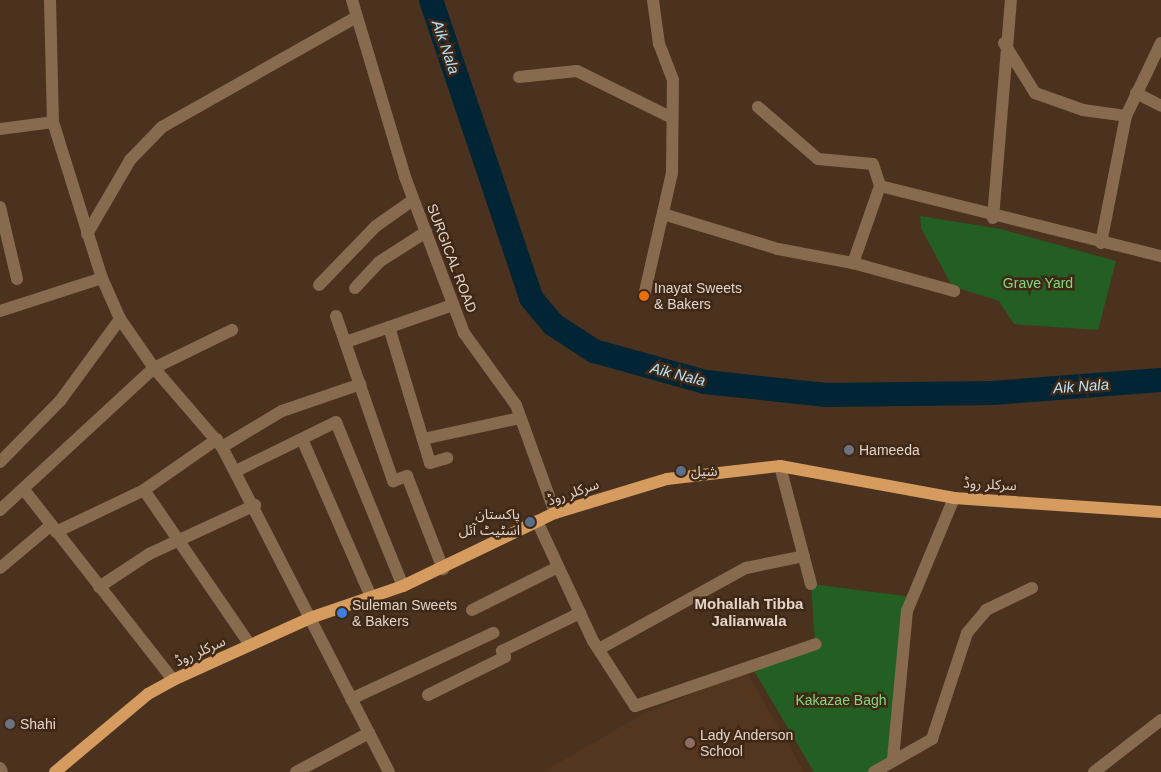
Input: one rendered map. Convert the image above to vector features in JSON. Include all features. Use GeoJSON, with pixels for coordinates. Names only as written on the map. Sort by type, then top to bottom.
{"type":"FeatureCollection","features":[{"type":"Feature","properties":{"kind":"main road","name":"سرکلر روڈ"},"geometry":{"type":"LineString","coordinates":[[55,772],[148,694],[173,680],[310,618],[372,599],[403,586],[555,513],[667,479],[780,466],[954,498],[1161,512]]}},
{"type":"Feature","properties":{"kind":"street"},"geometry":{"type":"LineString","coordinates":[[50,0],[53,122],[102,278],[120,318],[154,368],[220,443],[255,504],[310,618],[389,772]]}},
{"type":"Feature","properties":{"kind":"street","name":"SURGICAL ROAD"},"geometry":{"type":"LineString","coordinates":[[352,0],[355,18],[414,200],[464,333],[520,418],[555,513]]}},
{"type":"Feature","properties":{"kind":"street"},"geometry":{"type":"LineString","coordinates":[[644,296],[672,173],[673,80],[659,44],[653,0]]}},
{"type":"Feature","properties":{"kind":"street"},"geometry":{"type":"LineString","coordinates":[[993,218],[1004,42],[1011,0]]}},
{"type":"Feature","properties":{"kind":"street"},"geometry":{"type":"LineString","coordinates":[[87,234],[130,160],[162,127],[355,18]]}},
{"type":"Feature","properties":{"kind":"street"},"geometry":{"type":"LineString","coordinates":[[1004,42],[1036,93],[1082,110],[1126,116]]}},
{"type":"Feature","properties":{"kind":"street"},"geometry":{"type":"LineString","coordinates":[[1101,243],[1126,116],[1161,43]]}},
{"type":"Feature","properties":{"kind":"street"},"geometry":{"type":"LineString","coordinates":[[519,77],[577,71],[672,118]]}},
{"type":"Feature","properties":{"kind":"street"},"geometry":{"type":"LineString","coordinates":[[1136,93],[1161,106]]}},
{"type":"Feature","properties":{"kind":"street"},"geometry":{"type":"LineString","coordinates":[[758,107],[818,159],[873,164],[880,186],[853,263]]}},
{"type":"Feature","properties":{"kind":"street"},"geometry":{"type":"LineString","coordinates":[[0,130],[53,122]]}},
{"type":"Feature","properties":{"kind":"street"},"geometry":{"type":"LineString","coordinates":[[880,186],[993,218],[1161,256]]}},
{"type":"Feature","properties":{"kind":"street"},"geometry":{"type":"LineString","coordinates":[[319,285],[376,226],[414,200]]}},
{"type":"Feature","properties":{"kind":"street"},"geometry":{"type":"LineString","coordinates":[[0,207],[17,279]]}},
{"type":"Feature","properties":{"kind":"street"},"geometry":{"type":"LineString","coordinates":[[663,214],[778,249],[853,263],[954,290]]}},
{"type":"Feature","properties":{"kind":"street"},"geometry":{"type":"LineString","coordinates":[[355,288],[379,262],[426,232]]}},
{"type":"Feature","properties":{"kind":"street"},"geometry":{"type":"LineString","coordinates":[[0,311],[102,278]]}},
{"type":"Feature","properties":{"kind":"street"},"geometry":{"type":"LineString","coordinates":[[346,342],[453,305]]}},
{"type":"Feature","properties":{"kind":"street"},"geometry":{"type":"LineString","coordinates":[[336,316],[361,384],[393,482],[407,476],[443,568]]}},
{"type":"Feature","properties":{"kind":"street"},"geometry":{"type":"LineString","coordinates":[[0,462],[60,401],[120,318]]}},
{"type":"Feature","properties":{"kind":"street"},"geometry":{"type":"LineString","coordinates":[[389,327],[430,462],[447,458]]}},
{"type":"Feature","properties":{"kind":"street"},"geometry":{"type":"LineString","coordinates":[[0,510],[25,491],[154,368],[232,330]]}},
{"type":"Feature","properties":{"kind":"street"},"geometry":{"type":"LineString","coordinates":[[0,568],[54,528],[144,490],[220,443],[282,411],[361,384]]}},
{"type":"Feature","properties":{"kind":"street"},"geometry":{"type":"LineString","coordinates":[[423,439],[520,418]]}},
{"type":"Feature","properties":{"kind":"street"},"geometry":{"type":"LineString","coordinates":[[236,471],[336,422],[403,586]]}},
{"type":"Feature","properties":{"kind":"street"},"geometry":{"type":"LineString","coordinates":[[302,438],[372,599]]}},
{"type":"Feature","properties":{"kind":"street"},"geometry":{"type":"LineString","coordinates":[[780,466],[811,584]]}},
{"type":"Feature","properties":{"kind":"street"},"geometry":{"type":"LineString","coordinates":[[144,490],[182,541],[250,645]]}},
{"type":"Feature","properties":{"kind":"street"},"geometry":{"type":"LineString","coordinates":[[25,491],[173,680]]}},
{"type":"Feature","properties":{"kind":"street"},"geometry":{"type":"LineString","coordinates":[[893,759],[907,611],[954,498]]}},
{"type":"Feature","properties":{"kind":"street"},"geometry":{"type":"LineString","coordinates":[[99,587],[149,554],[182,541],[255,504]]}},
{"type":"Feature","properties":{"kind":"street"},"geometry":{"type":"LineString","coordinates":[[537,522],[599,649],[635,706],[816,644]]}},
{"type":"Feature","properties":{"kind":"street"},"geometry":{"type":"LineString","coordinates":[[599,649],[746,568],[804,556]]}},
{"type":"Feature","properties":{"kind":"street"},"geometry":{"type":"LineString","coordinates":[[472,610],[558,567]]}},
{"type":"Feature","properties":{"kind":"street"},"geometry":{"type":"LineString","coordinates":[[874,772],[893,759],[932,739],[967,634],[986,610],[1032,588]]}},
{"type":"Feature","properties":{"kind":"street"},"geometry":{"type":"LineString","coordinates":[[428,694],[505,657],[502,651],[580,613]]}},
{"type":"Feature","properties":{"kind":"street"},"geometry":{"type":"LineString","coordinates":[[351,699],[493,633]]}},
{"type":"Feature","properties":{"kind":"street"},"geometry":{"type":"LineString","coordinates":[[1094,772],[1161,720]]}},
{"type":"Feature","properties":{"kind":"street"},"geometry":{"type":"LineString","coordinates":[[296,772],[369,734]]}},
{"type":"Feature","properties":{"kind":"street"},"geometry":{"type":"LineString","coordinates":[[0,768],[2,772]]}},
{"type":"Feature","properties":{"kind":"shaded area","name":"Lady Anderson School"},"geometry":{"type":"Polygon","coordinates":[[[746,671],[804,772],[543,772],[643,714],[746,671]]]}},
{"type":"Feature","properties":{"kind":"green space","name":"Grave Yard"},"geometry":{"type":"Polygon","coordinates":[[[920,216],[1001,229],[1116,261],[1098,330],[1014,324],[999,301],[952,286],[921,228],[920,216]]]}},
{"type":"Feature","properties":{"kind":"green space","name":"Kakazae Bagh"},"geometry":{"type":"Polygon","coordinates":[[[811,584],[913,597],[893,759],[874,772],[814,772],[753,669],[815,644],[811,584]]]}},
{"type":"Feature","properties":{"kind":"waterway","name":"Aik Nala"},"geometry":{"type":"LineString","coordinates":[[431,0],[531,298],[554,325],[594,351],[705,382],[826,395],[992,393],[1161,380]]}},
{"type":"Feature","properties":{"kind":"place","name":"Inayat Sweets & Bakers"},"geometry":{"type":"Point","coordinates":[644,296]}},
{"type":"Feature","properties":{"kind":"place","name":"Hameeda"},"geometry":{"type":"Point","coordinates":[849,450]}},
{"type":"Feature","properties":{"kind":"place","name":"شیل"},"geometry":{"type":"Point","coordinates":[681,471]}},
{"type":"Feature","properties":{"kind":"place","name":"پاکستان اسٹیٹ آئل"},"geometry":{"type":"Point","coordinates":[530,522]}},
{"type":"Feature","properties":{"kind":"place","name":"Suleman Sweets & Bakers"},"geometry":{"type":"Point","coordinates":[342,613]}},
{"type":"Feature","properties":{"kind":"place","name":"Shahi"},"geometry":{"type":"Point","coordinates":[10,724]}},
{"type":"Feature","properties":{"kind":"place","name":"Lady Anderson School"},"geometry":{"type":"Point","coordinates":[690,743]}},
{"type":"Feature","properties":{"kind":"district","name":"Mohallah Tibba Jalianwala"},"geometry":{"type":"Point","coordinates":[749,612]}}]}
